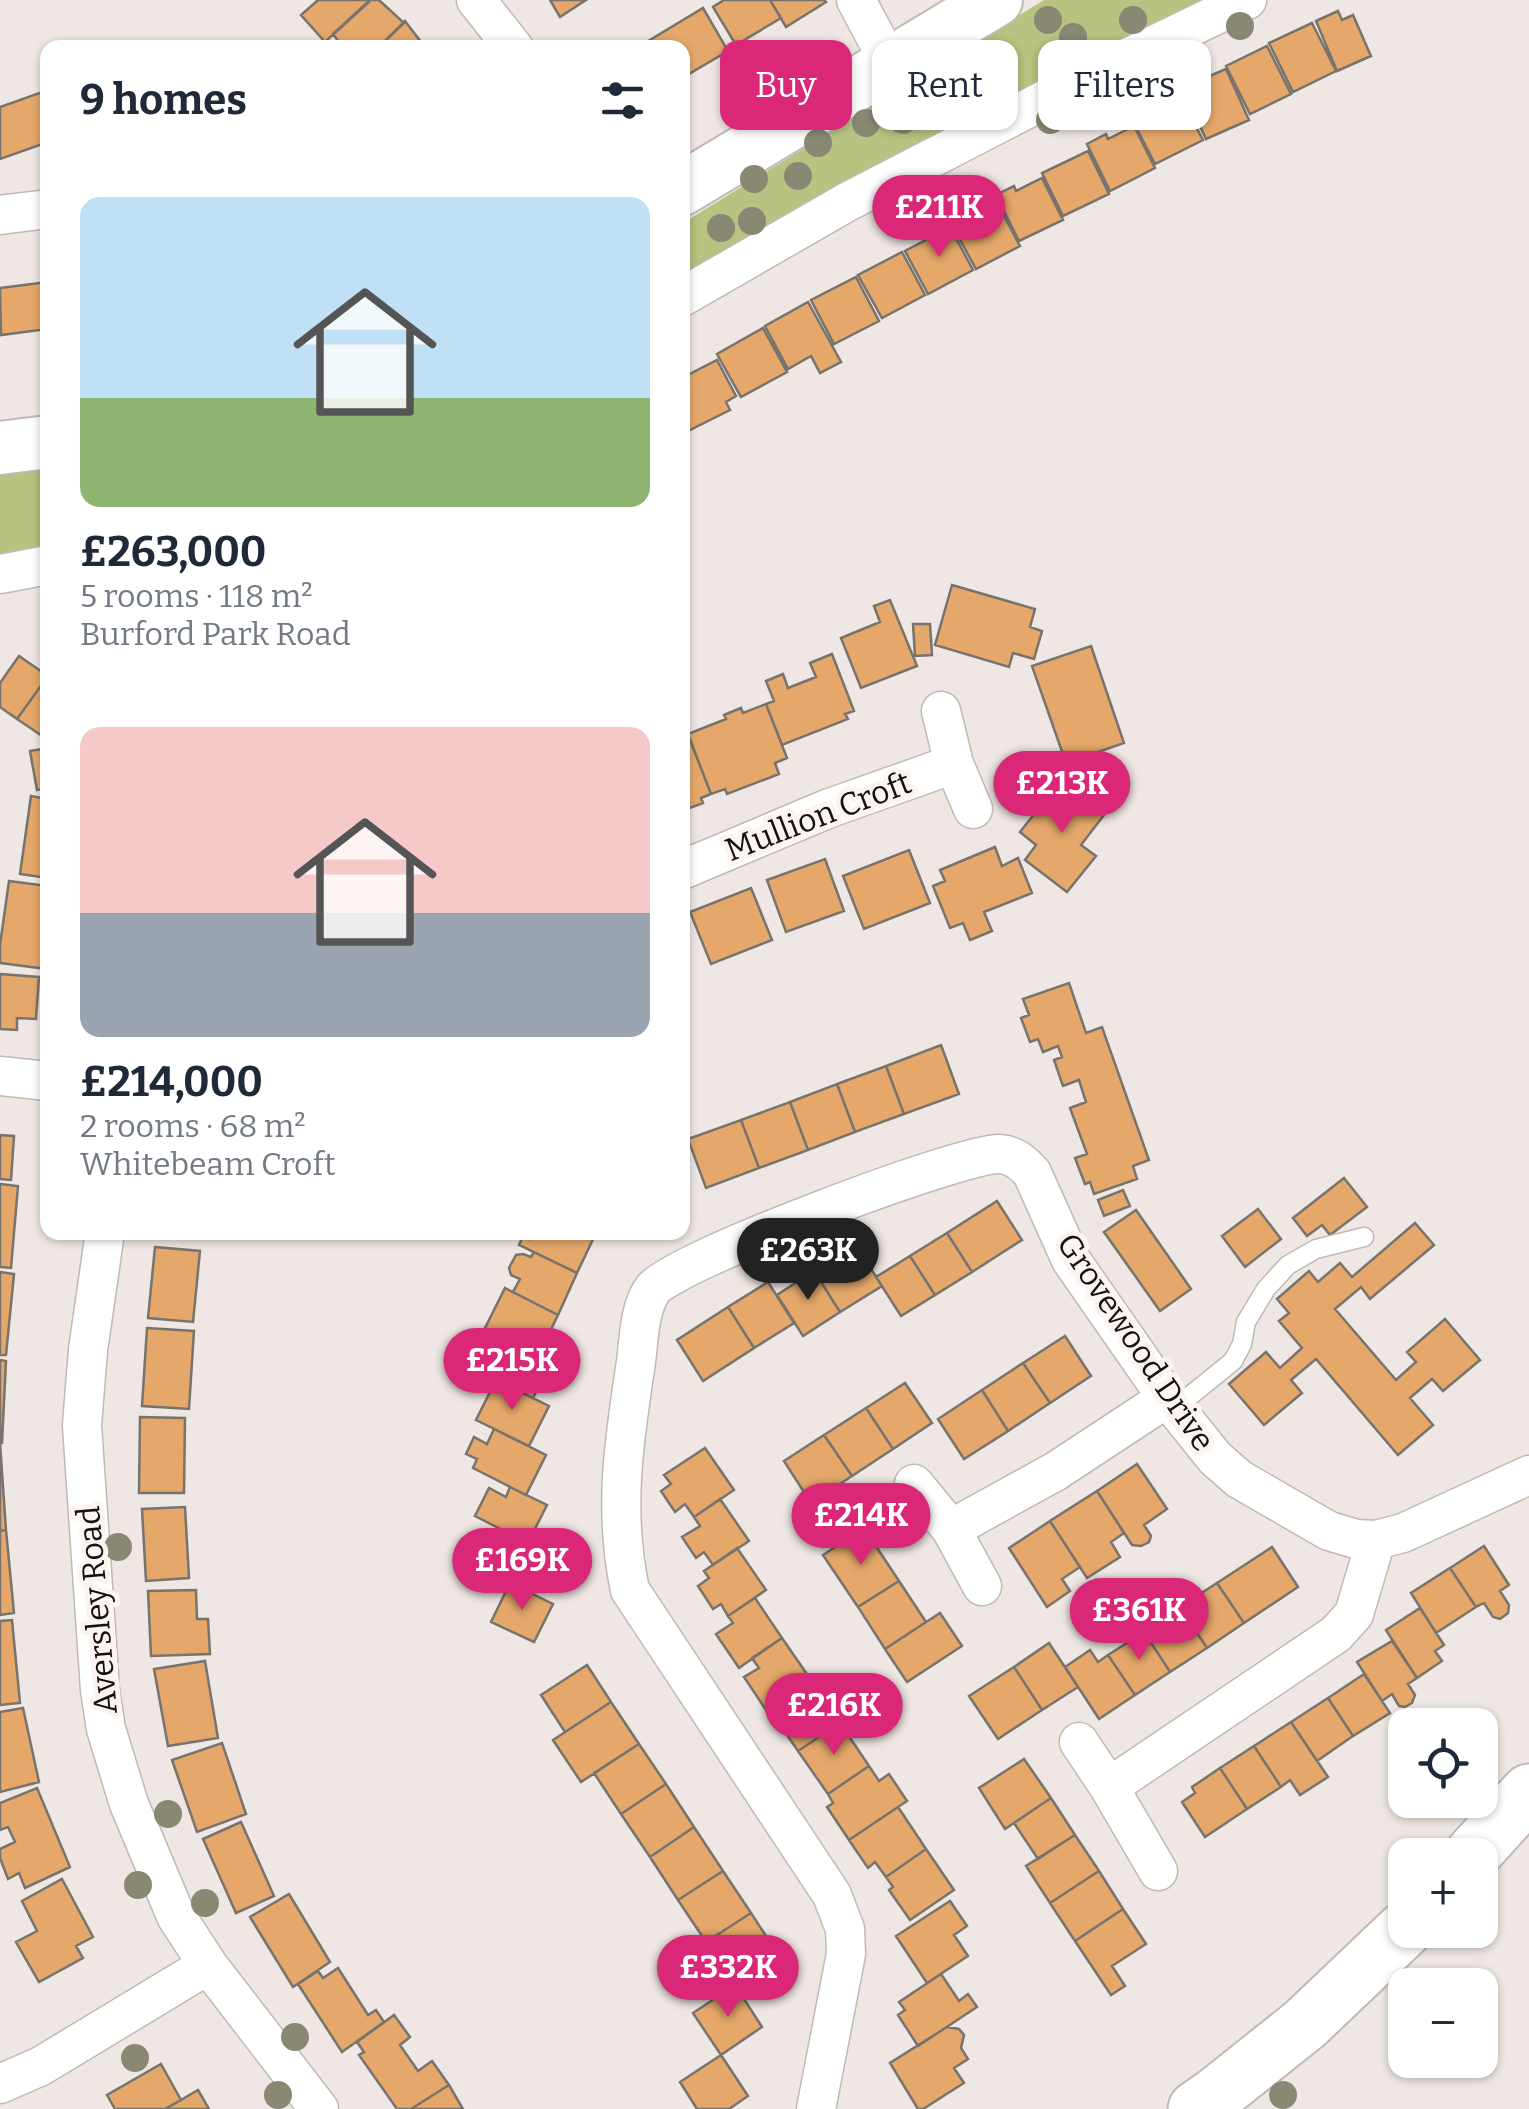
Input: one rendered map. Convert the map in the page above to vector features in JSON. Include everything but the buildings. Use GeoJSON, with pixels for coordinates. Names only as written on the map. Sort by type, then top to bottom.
{"type":"FeatureCollection","features":[{"type":"Feature","properties":{"kind":"highway"},"geometry":{"type":"LineString","coordinates":[[1487,1838],[1529,1792]]}},
{"type":"Feature","properties":{"kind":"highway"},"geometry":{"type":"LineString","coordinates":[[1196,2109],[1304,2024],[1388,1946]]}},
{"type":"Feature","properties":{"kind":"street"},"geometry":{"type":"LineString","coordinates":[[476,0],[508,40]]}},
{"type":"Feature","properties":{"kind":"street"},"geometry":{"type":"LineString","coordinates":[[856,0],[877,40]]}},
{"type":"Feature","properties":{"kind":"street"},"geometry":{"type":"LineString","coordinates":[[930,40],[996,0]]}},
{"type":"Feature","properties":{"kind":"street"},"geometry":{"type":"LineString","coordinates":[[690,292],[847,202],[1247,0]]}},
{"type":"Feature","properties":{"kind":"street"},"geometry":{"type":"LineString","coordinates":[[690,184],[872,75]]}},
{"type":"Feature","properties":{"kind":"street"},"geometry":{"type":"LineString","coordinates":[[0,214],[40,210]]}},
{"type":"Feature","properties":{"kind":"street"},"geometry":{"type":"LineString","coordinates":[[0,448],[40,443]]}},
{"type":"Feature","properties":{"kind":"street"},"geometry":{"type":"LineString","coordinates":[[0,574],[40,566]]}},
{"type":"Feature","properties":{"kind":"street","name":"Mullion Croft"},"geometry":{"type":"LineString","coordinates":[[940,710],[954,764],[974,809]]}},
{"type":"Feature","properties":{"kind":"street","name":"Mullion Croft"},"geometry":{"type":"LineString","coordinates":[[690,867],[827,809],[954,764]]}},
{"type":"Feature","properties":{"kind":"street"},"geometry":{"type":"LineString","coordinates":[[0,1076],[40,1080]]}},
{"type":"Feature","properties":{"kind":"street","name":"Grovewood Drive"},"geometry":{"type":"LineString","coordinates":[[816,2109],[846,1954],[845,1928],[832,1895],[630,1590],[622,1554],[623,1446],[641,1324],[647,1298],[657,1283],[685,1267],[803,1217],[966,1160],[1004,1154],[1022,1162],[1032,1173],[1071,1260],[1171,1403],[1215,1458],[1239,1479],[1329,1531],[1376,1540],[1403,1534],[1529,1475]]}},
{"type":"Feature","properties":{"kind":"street","name":"Aversley Road"},"geometry":{"type":"LineString","coordinates":[[103,1240],[82,1425],[106,1729],[128,1804],[176,1916],[208,1965],[319,2109]]}},
{"type":"Feature","properties":{"kind":"street"},"geometry":{"type":"LineString","coordinates":[[952,1529],[1171,1403]]}},
{"type":"Feature","properties":{"kind":"street"},"geometry":{"type":"LineString","coordinates":[[914,1484],[952,1529],[982,1586]]}},
{"type":"Feature","properties":{"kind":"street"},"geometry":{"type":"LineString","coordinates":[[1109,1786],[1336,1634],[1354,1614],[1376,1540]]}},
{"type":"Feature","properties":{"kind":"street"},"geometry":{"type":"LineString","coordinates":[[1080,1742],[1158,1871]]}},
{"type":"Feature","properties":{"kind":"street"},"geometry":{"type":"LineString","coordinates":[[0,2084],[41,2066],[208,1965]]}},
{"type":"Feature","properties":{"kind":"lane"},"geometry":{"type":"LineString","coordinates":[[1171,1403],[1233,1361],[1242,1344],[1246,1322],[1266,1289],[1288,1266],[1316,1249],[1364,1237]]}},
{"type":"Feature","properties":{"kind":"green space"},"geometry":{"type":"Polygon","coordinates":[[[1044,0],[1213,0],[1117,40],[1038,40],[1038,80],[1018,91],[1018,40],[979,40],[1044,0]]]}},
{"type":"Feature","properties":{"kind":"green space"},"geometry":{"type":"Polygon","coordinates":[[[872,106],[872,130],[946,130],[778,221],[690,276],[690,219],[834,130],[852,130],[852,119],[872,106]]]}},
{"type":"Feature","properties":{"kind":"green space"},"geometry":{"type":"Polygon","coordinates":[[[40,468],[40,547],[0,554],[0,474],[40,468]]]}}]}
